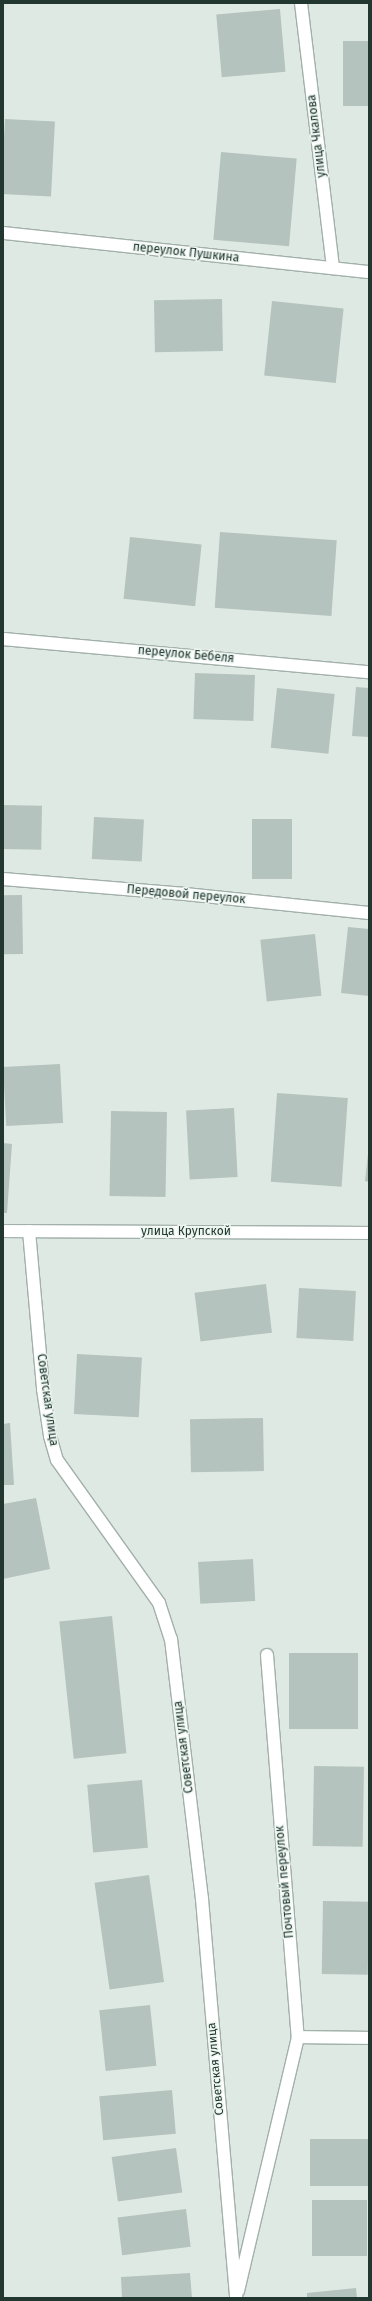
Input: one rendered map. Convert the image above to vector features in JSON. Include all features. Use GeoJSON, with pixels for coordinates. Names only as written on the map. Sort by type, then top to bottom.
{"type":"FeatureCollection","features":[{"type":"Feature","properties":{"kind":"street","name":"улица Чкалова"},"geometry":{"type":"LineString","coordinates":[[301,3],[333,268]]}},
{"type":"Feature","properties":{"kind":"street","name":"переулок Пушкина"},"geometry":{"type":"LineString","coordinates":[[3,233],[369,272]]}},
{"type":"Feature","properties":{"kind":"street","name":"переулок Бебеля"},"geometry":{"type":"LineString","coordinates":[[3,639],[369,672]]}},
{"type":"Feature","properties":{"kind":"street","name":"Передовой переулок"},"geometry":{"type":"LineString","coordinates":[[3,879],[185,894],[369,914]]}},
{"type":"Feature","properties":{"kind":"street","name":"улица Крупской"},"geometry":{"type":"LineString","coordinates":[[3,1231],[369,1233]]}},
{"type":"Feature","properties":{"kind":"street","name":"Советская улица"},"geometry":{"type":"LineString","coordinates":[[29,1231],[43,1389],[50,1436],[57,1460],[159,1602],[171,1639],[202,1899],[236,2298]]}},
{"type":"Feature","properties":{"kind":"street","name":"Почтовый переулок"},"geometry":{"type":"LineString","coordinates":[[236,2298],[298,2037],[267,1655]]}},
{"type":"Feature","properties":{"kind":"street"},"geometry":{"type":"LineString","coordinates":[[298,2037],[369,2038]]}},
{"type":"Feature","properties":{"kind":"building"},"geometry":{"type":"Polygon","coordinates":[[[280,9],[285,72],[222,77],[216,15],[280,9]]]}},
{"type":"Feature","properties":{"kind":"building"},"geometry":{"type":"Polygon","coordinates":[[[343,41],[369,41],[369,106],[343,106],[343,41]]]}},
{"type":"Feature","properties":{"kind":"building"},"geometry":{"type":"Polygon","coordinates":[[[5,119],[55,122],[51,197],[3,194],[5,119]]]}},
{"type":"Feature","properties":{"kind":"building"},"geometry":{"type":"Polygon","coordinates":[[[221,152],[297,159],[289,246],[213,240],[221,152]]]}},
{"type":"Feature","properties":{"kind":"building"},"geometry":{"type":"Polygon","coordinates":[[[222,299],[223,351],[155,352],[154,300],[222,299]]]}},
{"type":"Feature","properties":{"kind":"building"},"geometry":{"type":"Polygon","coordinates":[[[272,301],[344,309],[336,383],[264,376],[272,301]]]}},
{"type":"Feature","properties":{"kind":"building"},"geometry":{"type":"Polygon","coordinates":[[[220,532],[337,540],[331,616],[215,608],[220,532]]]}},
{"type":"Feature","properties":{"kind":"building"},"geometry":{"type":"Polygon","coordinates":[[[130,537],[202,545],[195,606],[124,599],[130,537]]]}},
{"type":"Feature","properties":{"kind":"building"},"geometry":{"type":"Polygon","coordinates":[[[195,673],[255,675],[253,721],[193,719],[195,673]]]}},
{"type":"Feature","properties":{"kind":"building"},"geometry":{"type":"Polygon","coordinates":[[[356,687],[369,688],[369,737],[352,736],[356,687]]]}},
{"type":"Feature","properties":{"kind":"building"},"geometry":{"type":"Polygon","coordinates":[[[277,688],[335,694],[328,754],[271,748],[277,688]]]}},
{"type":"Feature","properties":{"kind":"building"},"geometry":{"type":"Polygon","coordinates":[[[3,805],[42,806],[41,850],[3,849],[3,805]]]}},
{"type":"Feature","properties":{"kind":"building"},"geometry":{"type":"Polygon","coordinates":[[[94,817],[144,820],[142,862],[92,859],[94,817]]]}},
{"type":"Feature","properties":{"kind":"building"},"geometry":{"type":"Polygon","coordinates":[[[252,819],[292,819],[292,879],[252,879],[252,819]]]}},
{"type":"Feature","properties":{"kind":"building"},"geometry":{"type":"Polygon","coordinates":[[[3,895],[22,895],[23,954],[4,954],[3,895]]]}},
{"type":"Feature","properties":{"kind":"building"},"geometry":{"type":"Polygon","coordinates":[[[348,927],[369,929],[369,996],[341,993],[348,927]]]}},
{"type":"Feature","properties":{"kind":"building"},"geometry":{"type":"Polygon","coordinates":[[[315,934],[321,996],[267,1001],[260,940],[315,934]]]}},
{"type":"Feature","properties":{"kind":"building"},"geometry":{"type":"Polygon","coordinates":[[[60,1064],[63,1123],[6,1126],[3,1067],[60,1064]]]}},
{"type":"Feature","properties":{"kind":"building"},"geometry":{"type":"Polygon","coordinates":[[[277,1093],[348,1098],[342,1187],[271,1182],[277,1093]]]}},
{"type":"Feature","properties":{"kind":"building"},"geometry":{"type":"Polygon","coordinates":[[[234,1108],[238,1177],[190,1179],[186,1111],[234,1108]]]}},
{"type":"Feature","properties":{"kind":"building"},"geometry":{"type":"Polygon","coordinates":[[[111,1111],[167,1112],[166,1197],[110,1196],[111,1111]]]}},
{"type":"Feature","properties":{"kind":"building"},"geometry":{"type":"Polygon","coordinates":[[[3,1143],[12,1144],[7,1213],[3,1213],[3,1143]]]}},
{"type":"Feature","properties":{"kind":"building"},"geometry":{"type":"Polygon","coordinates":[[[369,1154],[369,1182],[365,1181],[369,1154]]]}},
{"type":"Feature","properties":{"kind":"building"},"geometry":{"type":"Polygon","coordinates":[[[266,1284],[272,1333],[201,1341],[195,1293],[266,1284]]]}},
{"type":"Feature","properties":{"kind":"building"},"geometry":{"type":"Polygon","coordinates":[[[299,1288],[356,1291],[353,1341],[296,1338],[299,1288]]]}},
{"type":"Feature","properties":{"kind":"building"},"geometry":{"type":"Polygon","coordinates":[[[77,1354],[142,1357],[139,1417],[74,1414],[77,1354]]]}},
{"type":"Feature","properties":{"kind":"building"},"geometry":{"type":"Polygon","coordinates":[[[263,1418],[264,1471],[191,1472],[190,1419],[263,1418]]]}},
{"type":"Feature","properties":{"kind":"building"},"geometry":{"type":"Polygon","coordinates":[[[10,1423],[14,1485],[3,1485],[3,1424],[10,1423]]]}},
{"type":"Feature","properties":{"kind":"building"},"geometry":{"type":"Polygon","coordinates":[[[36,1498],[50,1569],[3,1579],[3,1504],[36,1498]]]}},
{"type":"Feature","properties":{"kind":"building"},"geometry":{"type":"Polygon","coordinates":[[[253,1559],[255,1601],[200,1604],[198,1562],[253,1559]]]}},
{"type":"Feature","properties":{"kind":"building"},"geometry":{"type":"Polygon","coordinates":[[[112,1616],[126,1753],[74,1759],[59,1622],[112,1616]]]}},
{"type":"Feature","properties":{"kind":"building"},"geometry":{"type":"Polygon","coordinates":[[[289,1653],[358,1653],[358,1729],[289,1729],[289,1653]]]}},
{"type":"Feature","properties":{"kind":"building"},"geometry":{"type":"Polygon","coordinates":[[[314,1766],[364,1767],[363,1847],[313,1846],[314,1766]]]}},
{"type":"Feature","properties":{"kind":"building"},"geometry":{"type":"Polygon","coordinates":[[[142,1780],[148,1848],[93,1853],[87,1785],[142,1780]]]}},
{"type":"Feature","properties":{"kind":"building"},"geometry":{"type":"Polygon","coordinates":[[[149,1875],[164,1982],[110,1990],[95,1883],[149,1875]]]}},
{"type":"Feature","properties":{"kind":"building"},"geometry":{"type":"Polygon","coordinates":[[[323,1901],[369,1902],[368,1975],[322,1974],[323,1901]]]}},
{"type":"Feature","properties":{"kind":"building"},"geometry":{"type":"Polygon","coordinates":[[[150,2005],[156,2066],[106,2071],[99,2010],[150,2005]]]}},
{"type":"Feature","properties":{"kind":"building"},"geometry":{"type":"Polygon","coordinates":[[[172,2090],[176,2134],[103,2140],[99,2096],[172,2090]]]}},
{"type":"Feature","properties":{"kind":"building"},"geometry":{"type":"Polygon","coordinates":[[[310,2139],[369,2139],[369,2186],[310,2186],[310,2139]]]}},
{"type":"Feature","properties":{"kind":"building"},"geometry":{"type":"Polygon","coordinates":[[[176,2148],[182,2193],[118,2202],[112,2157],[176,2148]]]}},
{"type":"Feature","properties":{"kind":"building"},"geometry":{"type":"Polygon","coordinates":[[[312,2200],[367,2200],[367,2256],[312,2256],[312,2200]]]}},
{"type":"Feature","properties":{"kind":"building"},"geometry":{"type":"Polygon","coordinates":[[[186,2209],[191,2247],[122,2255],[118,2217],[186,2209]]]}},
{"type":"Feature","properties":{"kind":"building"},"geometry":{"type":"Polygon","coordinates":[[[190,2273],[192,2298],[122,2298],[121,2277],[190,2273]]]}},
{"type":"Feature","properties":{"kind":"building"},"geometry":{"type":"Polygon","coordinates":[[[356,2288],[357,2298],[307,2298],[307,2293],[356,2288]]]}}]}
